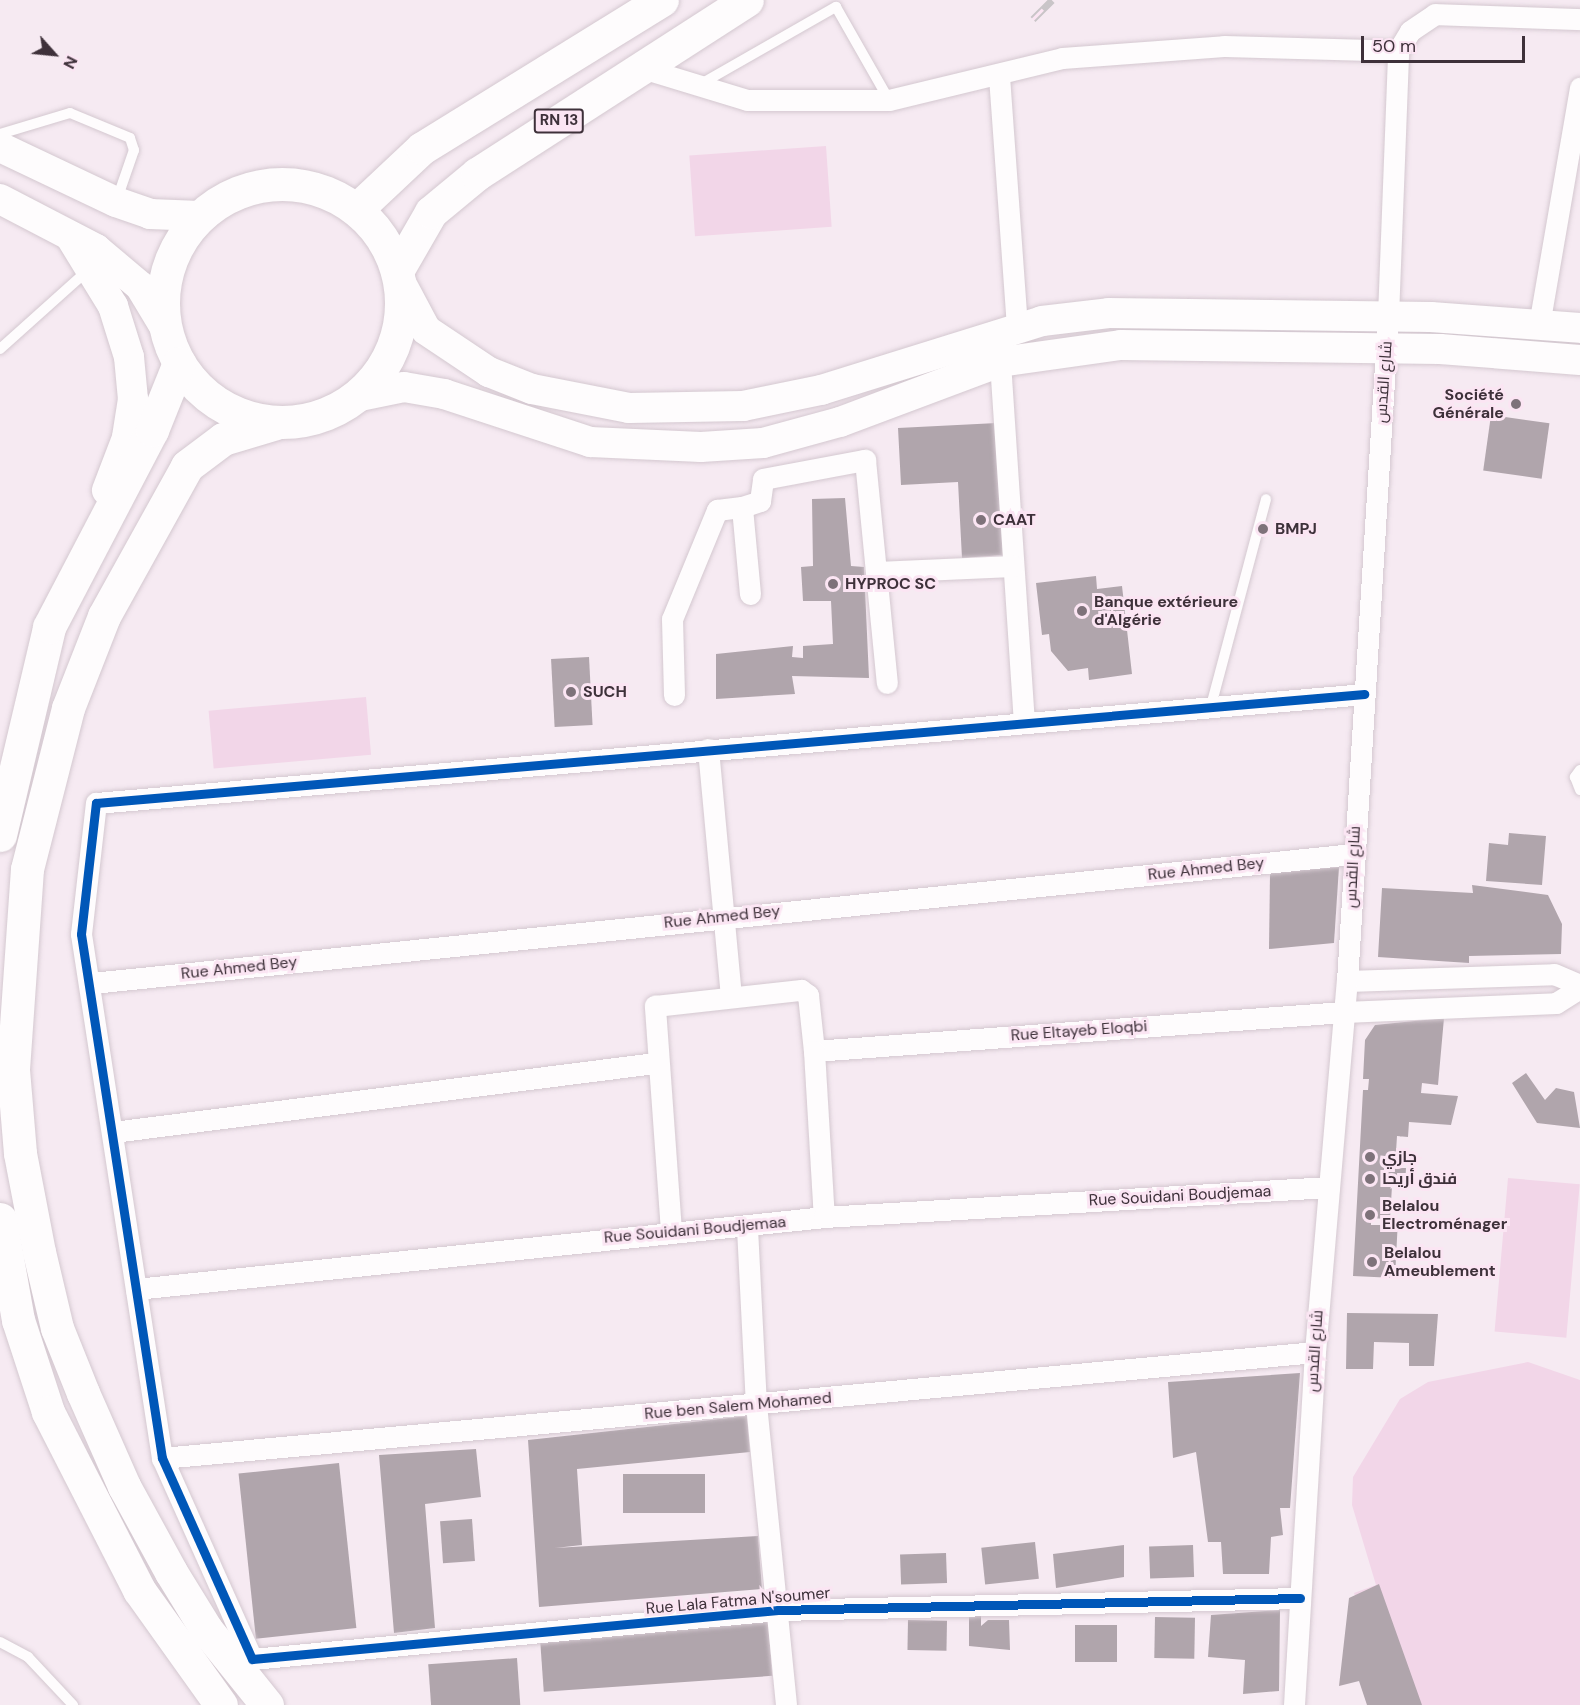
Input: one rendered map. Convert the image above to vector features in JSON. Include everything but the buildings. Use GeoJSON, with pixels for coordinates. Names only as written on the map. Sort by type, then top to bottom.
{"type":"FeatureCollection","features":[{"type":"Feature","properties":{"kind":"highway"},"geometry":{"type":"LineString","coordinates":[[357,209],[422,148],[662,0]]}},
{"type":"Feature","properties":{"kind":"highway","name":"RN 13"},"geometry":{"type":"LineString","coordinates":[[399,276],[431,212],[468,181],[747,0]]}},
{"type":"Feature","properties":{"kind":"highway"},"geometry":{"type":"LineString","coordinates":[[267,1705],[206,1629],[171,1572],[124,1486],[83,1394],[57,1328],[39,1252],[20,1153],[13,1070],[27,869],[68,708],[104,616],[187,466],[223,439],[276,423],[304,421],[355,397],[378,374],[394,346],[401,314],[399,276],[375,227],[357,209],[327,192],[294,184],[260,185],[228,196],[200,216],[176,248],[163,286],[165,326],[179,363],[212,399],[238,414],[276,423]]}},
{"type":"Feature","properties":{"kind":"highway"},"geometry":{"type":"LineString","coordinates":[[0,835],[49,627],[152,430],[179,363]]}},
{"type":"Feature","properties":{"kind":"highway"},"geometry":{"type":"LineString","coordinates":[[0,1220],[18,1320],[48,1412],[139,1590],[221,1705]]}},
{"type":"Feature","properties":{"kind":"main road"},"geometry":{"type":"LineString","coordinates":[[0,147],[116,202],[150,214],[200,216]]}},
{"type":"Feature","properties":{"kind":"main road"},"geometry":{"type":"LineString","coordinates":[[0,199],[96,249],[140,286],[165,326]]}},
{"type":"Feature","properties":{"kind":"main road"},"geometry":{"type":"LineString","coordinates":[[49,627],[124,447],[133,399],[119,327],[91,268],[70,236]]}},
{"type":"Feature","properties":{"kind":"main road"},"geometry":{"type":"LineString","coordinates":[[399,276],[413,312],[445,346],[489,372],[582,400],[629,408],[743,406],[872,374],[1017,327],[1109,314],[1388,316],[1580,328]]}},
{"type":"Feature","properties":{"kind":"main road"},"geometry":{"type":"LineString","coordinates":[[355,397],[404,387],[444,394],[538,429],[640,447],[763,443],[889,405],[1000,362],[1120,345],[1386,348],[1580,360]]}},
{"type":"Feature","properties":{"kind":"main road"},"geometry":{"type":"LineString","coordinates":[[872,374],[889,405]]}},
{"type":"Feature","properties":{"kind":"street","name":"شارع القدس"},"geometry":{"type":"LineString","coordinates":[[1294,1705],[1315,1352],[1347,981],[1353,854],[1388,316],[1398,51],[1410,31],[1435,14],[1580,19]]}},
{"type":"Feature","properties":{"kind":"street"},"geometry":{"type":"LineString","coordinates":[[642,68],[747,100],[890,100],[999,76],[1062,58],[1224,46],[1398,51]]}},
{"type":"Feature","properties":{"kind":"street"},"geometry":{"type":"LineString","coordinates":[[999,76],[1017,327]]}},
{"type":"Feature","properties":{"kind":"street"},"geometry":{"type":"LineString","coordinates":[[1539,325],[1580,88]]}},
{"type":"Feature","properties":{"kind":"street"},"geometry":{"type":"LineString","coordinates":[[1000,362],[1024,721]]}},
{"type":"Feature","properties":{"kind":"street"},"geometry":{"type":"LineString","coordinates":[[674,695],[672,619],[717,510],[742,507],[760,501],[763,479],[865,459],[887,683]]}},
{"type":"Feature","properties":{"kind":"street"},"geometry":{"type":"LineString","coordinates":[[742,507],[750,594]]}},
{"type":"Feature","properties":{"kind":"street"},"geometry":{"type":"LineString","coordinates":[[876,572],[1014,566]]}},
{"type":"Feature","properties":{"kind":"street"},"geometry":{"type":"LineString","coordinates":[[162,1458],[92,983],[81,934],[96,803],[1024,721],[1364,694]]}},
{"type":"Feature","properties":{"kind":"street"},"geometry":{"type":"LineString","coordinates":[[708,749],[731,997]]}},
{"type":"Feature","properties":{"kind":"street","name":"Rue Ahmed Bey"},"geometry":{"type":"LineString","coordinates":[[92,983],[1353,854]]}},
{"type":"Feature","properties":{"kind":"street"},"geometry":{"type":"LineString","coordinates":[[1347,981],[1554,974],[1580,986]]}},
{"type":"Feature","properties":{"kind":"street","name":"Rue Eltayeb Eloqbi"},"geometry":{"type":"LineString","coordinates":[[814,1051],[1344,1012],[1556,1003],[1580,986]]}},
{"type":"Feature","properties":{"kind":"street"},"geometry":{"type":"LineString","coordinates":[[671,1231],[655,1063],[655,1006],[731,997],[806,992],[814,1051],[824,1217]]}},
{"type":"Feature","properties":{"kind":"street"},"geometry":{"type":"LineString","coordinates":[[113,1132],[655,1063]]}},
{"type":"Feature","properties":{"kind":"street","name":"Rue Souidani Boudjemaa"},"geometry":{"type":"LineString","coordinates":[[136,1289],[671,1231],[747,1228],[824,1217],[1329,1187]]}},
{"type":"Feature","properties":{"kind":"street"},"geometry":{"type":"LineString","coordinates":[[747,1228],[756,1404],[786,1705]]}},
{"type":"Feature","properties":{"kind":"street","name":"Rue ben Salem Mohamed"},"geometry":{"type":"LineString","coordinates":[[162,1458],[1315,1352]]}},
{"type":"Feature","properties":{"kind":"street","name":"Rue Lala Fatma N'soumer"},"geometry":{"type":"LineString","coordinates":[[162,1458],[252,1659],[778,1610],[1300,1598]]}},
{"type":"Feature","properties":{"kind":"lane"},"geometry":{"type":"LineString","coordinates":[[699,86],[836,7],[890,100]]}},
{"type":"Feature","properties":{"kind":"lane"},"geometry":{"type":"LineString","coordinates":[[0,134],[69,113],[130,138],[134,150],[116,202]]}},
{"type":"Feature","properties":{"kind":"lane"},"geometry":{"type":"LineString","coordinates":[[0,349],[91,268]]}},
{"type":"Feature","properties":{"kind":"lane"},"geometry":{"type":"LineString","coordinates":[[1211,706],[1266,499]]}},
{"type":"Feature","properties":{"kind":"lane"},"geometry":{"type":"LineString","coordinates":[[1580,771],[1575,777],[1580,790]]}},
{"type":"Feature","properties":{"kind":"lane"},"geometry":{"type":"LineString","coordinates":[[0,1642],[28,1657],[73,1705]]}},
{"type":"Feature","properties":{"kind":"shaded area"},"geometry":{"type":"Polygon","coordinates":[[[826,146],[832,227],[695,236],[689,156],[826,146]]]}},
{"type":"Feature","properties":{"kind":"shaded area"},"geometry":{"type":"Polygon","coordinates":[[[366,697],[371,755],[214,769],[209,711],[366,697]]]}},
{"type":"Feature","properties":{"kind":"shaded area"},"geometry":{"type":"Polygon","coordinates":[[[1508,1178],[1580,1184],[1566,1338],[1495,1331],[1508,1178]]]}},
{"type":"Feature","properties":{"kind":"shaded area"},"geometry":{"type":"Polygon","coordinates":[[[1528,1362],[1580,1380],[1580,1705],[1392,1705],[1354,1593],[1376,1585],[1352,1505],[1353,1477],[1400,1399],[1428,1382],[1528,1362]]]}},
{"type":"Feature","properties":{"kind":"railway"},"geometry":{"type":"LineString","coordinates":[[1033,19],[1052,0]]}},
{"type":"Feature","properties":{"kind":"cycle path"},"geometry":{"type":"LineString","coordinates":[[1300,1598],[778,1610],[252,1659],[162,1458],[81,934],[96,803],[1364,694]]}},
{"type":"Feature","properties":{"kind":"place","name":"Société Générale"},"geometry":{"type":"Point","coordinates":[1516,404]}},
{"type":"Feature","properties":{"kind":"place","name":"CAAT"},"geometry":{"type":"Point","coordinates":[981,520]}},
{"type":"Feature","properties":{"kind":"place","name":"BMPJ"},"geometry":{"type":"Point","coordinates":[1263,529]}},
{"type":"Feature","properties":{"kind":"place","name":"HYPROC SC"},"geometry":{"type":"Point","coordinates":[833,584]}},
{"type":"Feature","properties":{"kind":"place","name":"Banque extérieure d'Algérie"},"geometry":{"type":"Point","coordinates":[1082,611]}},
{"type":"Feature","properties":{"kind":"place","name":"SUCH"},"geometry":{"type":"Point","coordinates":[571,692]}},
{"type":"Feature","properties":{"kind":"place","name":"جازي"},"geometry":{"type":"Point","coordinates":[1370,1157]}},
{"type":"Feature","properties":{"kind":"place","name":"فندق أريحا"},"geometry":{"type":"Point","coordinates":[1370,1179]}},
{"type":"Feature","properties":{"kind":"place","name":"Belalou Electroménager"},"geometry":{"type":"Point","coordinates":[1370,1215]}},
{"type":"Feature","properties":{"kind":"place","name":"Belalou Ameublement"},"geometry":{"type":"Point","coordinates":[1372,1262]}}]}
